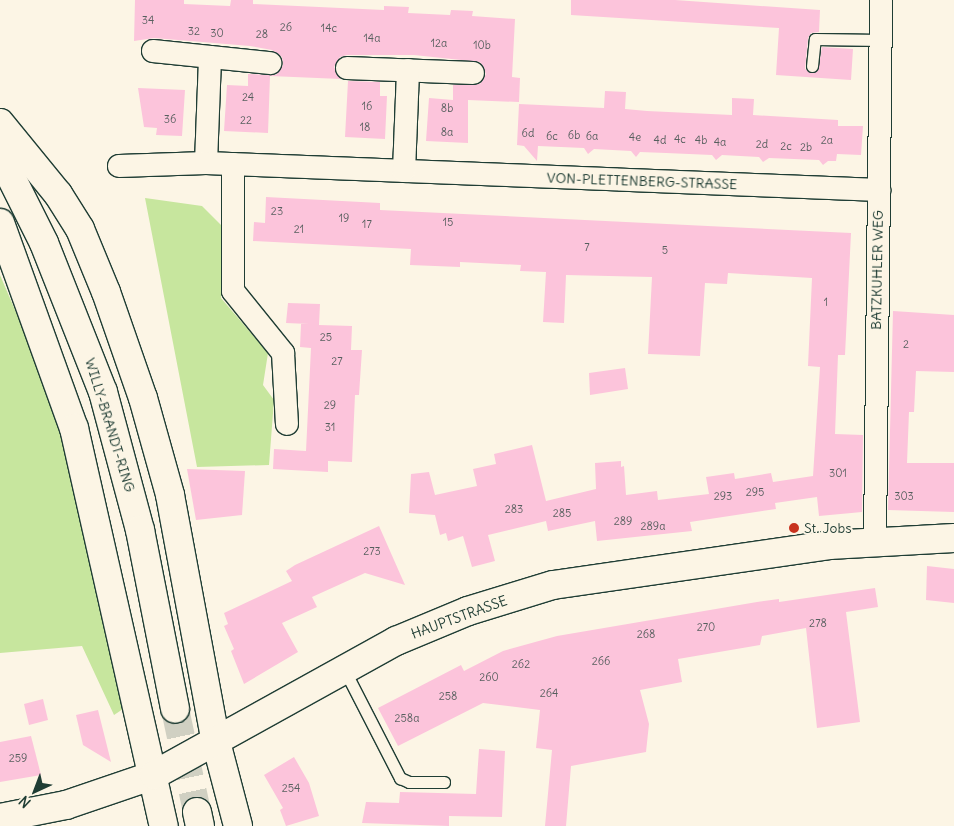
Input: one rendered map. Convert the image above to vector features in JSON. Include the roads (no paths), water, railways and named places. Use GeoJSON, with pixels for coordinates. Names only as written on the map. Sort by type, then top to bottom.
{"type":"FeatureCollection","features":[{"type":"Feature","properties":{"kind":"main road"},"geometry":{"type":"LineString","coordinates":[[0,123],[32,160],[71,215],[106,292],[143,398],[170,495],[216,742],[238,826]]}},
{"type":"Feature","properties":{"kind":"main road","name":"WILLY-BRANDT-RING"},"geometry":{"type":"LineString","coordinates":[[0,155],[44,242],[103,392],[140,530],[175,709]]}},
{"type":"Feature","properties":{"kind":"main road"},"geometry":{"type":"LineString","coordinates":[[0,223],[74,428],[164,826]]}},
{"type":"Feature","properties":{"kind":"main road","name":"HAUPTSTRASSE"},"geometry":{"type":"LineString","coordinates":[[0,818],[66,805],[154,775],[396,641],[468,611],[553,585],[875,540],[954,538]]}},
{"type":"Feature","properties":{"kind":"street","name":"BATZKUHLER WEG"},"geometry":{"type":"LineString","coordinates":[[875,540],[881,0]]}},
{"type":"Feature","properties":{"kind":"street"},"geometry":{"type":"LineString","coordinates":[[152,51],[270,63]]}},
{"type":"Feature","properties":{"kind":"street"},"geometry":{"type":"LineString","coordinates":[[206,163],[210,57]]}},
{"type":"Feature","properties":{"kind":"street"},"geometry":{"type":"LineString","coordinates":[[347,68],[473,73]]}},
{"type":"Feature","properties":{"kind":"street"},"geometry":{"type":"LineString","coordinates":[[404,171],[408,70]]}},
{"type":"Feature","properties":{"kind":"street","name":"VON-PLETTENBERG-STRASSE"},"geometry":{"type":"LineString","coordinates":[[119,166],[206,163],[879,190]]}},
{"type":"Feature","properties":{"kind":"street"},"geometry":{"type":"LineString","coordinates":[[233,164],[233,291],[283,353],[287,424]]}},
{"type":"Feature","properties":{"kind":"lane"},"geometry":{"type":"LineString","coordinates":[[812,66],[815,39],[881,40]]}},
{"type":"Feature","properties":{"kind":"lane"},"geometry":{"type":"LineString","coordinates":[[344,669],[400,778],[409,782],[444,782]]}},
{"type":"Feature","properties":{"kind":"tunnel"},"geometry":{"type":"LineString","coordinates":[[175,709],[197,812]]}},
{"type":"Feature","properties":{"kind":"place","name":"St. Jobs"},"geometry":{"type":"Point","coordinates":[794,528]}}]}
